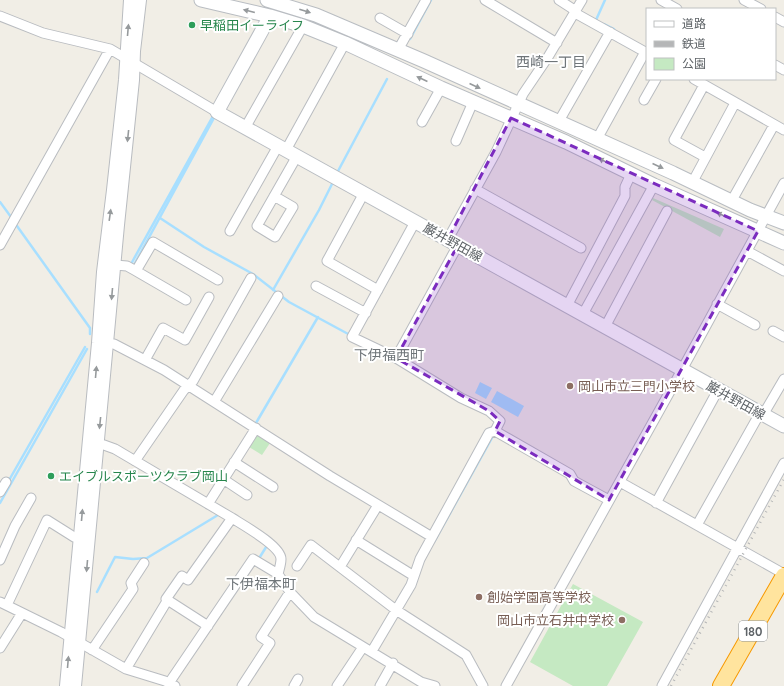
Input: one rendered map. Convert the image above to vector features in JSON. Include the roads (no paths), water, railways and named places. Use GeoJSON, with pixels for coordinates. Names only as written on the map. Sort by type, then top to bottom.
{"type":"FeatureCollection","features":[{"type":"Feature","properties":{"kind":"highway","name":"180"},"geometry":{"type":"LineString","coordinates":[[721,686],[784,575]]}},
{"type":"Feature","properties":{"kind":"main road"},"geometry":{"type":"LineString","coordinates":[[201,0],[270,16],[303,26],[344,43],[441,88],[566,142],[654,185],[784,243]]}},
{"type":"Feature","properties":{"kind":"main road"},"geometry":{"type":"LineString","coordinates":[[274,1],[316,15],[398,50],[597,138],[731,202],[784,223]]}},
{"type":"Feature","properties":{"kind":"main road"},"geometry":{"type":"LineString","coordinates":[[217,112],[270,16]]}},
{"type":"Feature","properties":{"kind":"main road","name":"巌井野田線"},"geometry":{"type":"LineString","coordinates":[[217,112],[784,426]]}},
{"type":"Feature","properties":{"kind":"street"},"geometry":{"type":"LineString","coordinates":[[130,0],[130,60]]}},
{"type":"Feature","properties":{"kind":"street"},"geometry":{"type":"LineString","coordinates":[[103,344],[103,272],[118,190],[130,60],[140,0]]}},
{"type":"Feature","properties":{"kind":"street"},"geometry":{"type":"LineString","coordinates":[[398,50],[426,0]]}},
{"type":"Feature","properties":{"kind":"street"},"geometry":{"type":"LineString","coordinates":[[485,0],[557,43]]}},
{"type":"Feature","properties":{"kind":"street"},"geometry":{"type":"LineString","coordinates":[[559,0],[575,12],[646,52],[597,138]]}},
{"type":"Feature","properties":{"kind":"street"},"geometry":{"type":"LineString","coordinates":[[396,358],[453,242],[475,189],[496,152],[518,104],[534,75],[557,43],[582,0]]}},
{"type":"Feature","properties":{"kind":"street"},"geometry":{"type":"LineString","coordinates":[[661,0],[675,8]]}},
{"type":"Feature","properties":{"kind":"street"},"geometry":{"type":"LineString","coordinates":[[744,0],[758,8]]}},
{"type":"Feature","properties":{"kind":"street"},"geometry":{"type":"LineString","coordinates":[[0,16],[43,33],[110,49],[217,112]]}},
{"type":"Feature","properties":{"kind":"street"},"geometry":{"type":"LineString","coordinates":[[380,18],[408,34]]}},
{"type":"Feature","properties":{"kind":"street"},"geometry":{"type":"LineString","coordinates":[[245,128],[303,26]]}},
{"type":"Feature","properties":{"kind":"street"},"geometry":{"type":"LineString","coordinates":[[559,121],[610,32]]}},
{"type":"Feature","properties":{"kind":"street"},"geometry":{"type":"LineString","coordinates":[[230,231],[287,151],[344,43]]}},
{"type":"Feature","properties":{"kind":"street"},"geometry":{"type":"LineString","coordinates":[[0,245],[110,49]]}},
{"type":"Feature","properties":{"kind":"street"},"geometry":{"type":"LineString","coordinates":[[644,100],[655,80]]}},
{"type":"Feature","properties":{"kind":"street"},"geometry":{"type":"LineString","coordinates":[[696,80],[784,130]]}},
{"type":"Feature","properties":{"kind":"street"},"geometry":{"type":"LineString","coordinates":[[704,85],[674,140],[705,157]]}},
{"type":"Feature","properties":{"kind":"street"},"geometry":{"type":"LineString","coordinates":[[422,122],[441,88]]}},
{"type":"Feature","properties":{"kind":"street"},"geometry":{"type":"LineString","coordinates":[[456,141],[473,102]]}},
{"type":"Feature","properties":{"kind":"street"},"geometry":{"type":"LineString","coordinates":[[692,183],[735,102]]}},
{"type":"Feature","properties":{"kind":"street"},"geometry":{"type":"LineString","coordinates":[[731,202],[774,125]]}},
{"type":"Feature","properties":{"kind":"street"},"geometry":{"type":"LineString","coordinates":[[274,196],[287,151]]}},
{"type":"Feature","properties":{"kind":"street"},"geometry":{"type":"LineString","coordinates":[[567,306],[625,196],[625,187],[631,174]]}},
{"type":"Feature","properties":{"kind":"street"},"geometry":{"type":"LineString","coordinates":[[506,686],[784,183]]}},
{"type":"Feature","properties":{"kind":"street"},"geometry":{"type":"LineString","coordinates":[[583,314],[654,185]]}},
{"type":"Feature","properties":{"kind":"street"},"geometry":{"type":"LineString","coordinates":[[475,189],[581,248]]}},
{"type":"Feature","properties":{"kind":"street"},"geometry":{"type":"LineString","coordinates":[[75,686],[75,640],[103,344],[115,266],[118,225],[118,190]]}},
{"type":"Feature","properties":{"kind":"street"},"geometry":{"type":"LineString","coordinates":[[364,193],[327,261],[378,290]]}},
{"type":"Feature","properties":{"kind":"street"},"geometry":{"type":"LineString","coordinates":[[605,327],[667,211]]}},
{"type":"Feature","properties":{"kind":"street"},"geometry":{"type":"LineString","coordinates":[[372,651],[396,610],[414,576],[420,559],[489,433],[495,431],[500,421],[490,411],[461,398],[396,358],[352,337],[415,222]]}},
{"type":"Feature","properties":{"kind":"street"},"geometry":{"type":"LineString","coordinates":[[103,272],[108,272],[111,245],[118,225]]}},
{"type":"Feature","properties":{"kind":"street"},"geometry":{"type":"LineString","coordinates":[[136,271],[153,242],[218,280]]}},
{"type":"Feature","properties":{"kind":"street"},"geometry":{"type":"LineString","coordinates":[[747,251],[784,271]]}},
{"type":"Feature","properties":{"kind":"street"},"geometry":{"type":"LineString","coordinates":[[115,266],[127,266],[186,300]]}},
{"type":"Feature","properties":{"kind":"street"},"geometry":{"type":"LineString","coordinates":[[135,461],[189,385],[251,278]]}},
{"type":"Feature","properties":{"kind":"street"},"geometry":{"type":"LineString","coordinates":[[316,286],[366,313]]}},
{"type":"Feature","properties":{"kind":"street"},"geometry":{"type":"LineString","coordinates":[[214,402],[278,296]]}},
{"type":"Feature","properties":{"kind":"street"},"geometry":{"type":"LineString","coordinates":[[145,360],[163,328],[185,340],[209,297]]}},
{"type":"Feature","properties":{"kind":"street"},"geometry":{"type":"LineString","coordinates":[[717,304],[755,325]]}},
{"type":"Feature","properties":{"kind":"street"},"geometry":{"type":"LineString","coordinates":[[773,331],[784,337]]}},
{"type":"Feature","properties":{"kind":"street"},"geometry":{"type":"LineString","coordinates":[[103,344],[114,344],[189,385],[378,505],[432,537]]}},
{"type":"Feature","properties":{"kind":"street"},"geometry":{"type":"LineString","coordinates":[[697,525],[761,414],[784,379]]}},
{"type":"Feature","properties":{"kind":"street"},"geometry":{"type":"LineString","coordinates":[[656,502],[718,390]]}},
{"type":"Feature","properties":{"kind":"street"},"geometry":{"type":"LineString","coordinates":[[208,504],[256,428]]}},
{"type":"Feature","properties":{"kind":"street"},"geometry":{"type":"LineString","coordinates":[[495,431],[570,474],[574,481],[609,500]]}},
{"type":"Feature","properties":{"kind":"street"},"geometry":{"type":"LineString","coordinates":[[94,444],[110,446],[232,518],[269,543],[280,556],[281,560],[278,574]]}},
{"type":"Feature","properties":{"kind":"street"},"geometry":{"type":"LineString","coordinates":[[234,462],[273,487]]}},
{"type":"Feature","properties":{"kind":"street"},"geometry":{"type":"LineString","coordinates":[[662,686],[784,463]]}},
{"type":"Feature","properties":{"kind":"street"},"geometry":{"type":"LineString","coordinates":[[224,480],[247,495]]}},
{"type":"Feature","properties":{"kind":"street"},"geometry":{"type":"LineString","coordinates":[[0,492],[6,482]]}},
{"type":"Feature","properties":{"kind":"street"},"geometry":{"type":"LineString","coordinates":[[620,482],[784,575]]}},
{"type":"Feature","properties":{"kind":"street"},"geometry":{"type":"LineString","coordinates":[[0,560],[15,526],[31,498]]}},
{"type":"Feature","properties":{"kind":"street"},"geometry":{"type":"LineString","coordinates":[[340,567],[378,505]]}},
{"type":"Feature","properties":{"kind":"street"},"geometry":{"type":"LineString","coordinates":[[126,669],[167,601],[166,599],[182,576],[188,580],[232,518]]}},
{"type":"Feature","properties":{"kind":"street"},"geometry":{"type":"LineString","coordinates":[[85,538],[74,537],[47,520],[3,603],[75,640],[126,669],[172,684],[208,626],[253,559],[278,574],[290,592],[314,617],[393,664],[420,684],[435,686]]}},
{"type":"Feature","properties":{"kind":"street"},"geometry":{"type":"LineString","coordinates":[[356,540],[414,576]]}},
{"type":"Feature","properties":{"kind":"street"},"geometry":{"type":"LineString","coordinates":[[297,566],[311,544],[396,610],[466,655],[483,686]]}},
{"type":"Feature","properties":{"kind":"street"},"geometry":{"type":"LineString","coordinates":[[92,650],[133,590],[132,583],[144,563]]}},
{"type":"Feature","properties":{"kind":"street"},"geometry":{"type":"LineString","coordinates":[[242,686],[270,643],[261,637],[290,592]]}},
{"type":"Feature","properties":{"kind":"street"},"geometry":{"type":"LineString","coordinates":[[166,599],[208,626]]}},
{"type":"Feature","properties":{"kind":"street"},"geometry":{"type":"LineString","coordinates":[[0,648],[22,613]]}},
{"type":"Feature","properties":{"kind":"street"},"geometry":{"type":"LineString","coordinates":[[66,686],[75,640]]}},
{"type":"Feature","properties":{"kind":"street"},"geometry":{"type":"LineString","coordinates":[[337,686],[363,647]]}},
{"type":"Feature","properties":{"kind":"street"},"geometry":{"type":"LineString","coordinates":[[380,686],[393,664]]}},
{"type":"Feature","properties":{"kind":"street"},"geometry":{"type":"LineString","coordinates":[[150,686],[155,678]]}},
{"type":"Feature","properties":{"kind":"water"},"geometry":{"type":"Polygon","coordinates":[[[480,382],[492,388],[486,399],[475,393],[480,382]]]}},
{"type":"Feature","properties":{"kind":"water"},"geometry":{"type":"Polygon","coordinates":[[[497,391],[524,406],[518,417],[491,402],[497,391]]]}},
{"type":"Feature","properties":{"kind":"waterway"},"geometry":{"type":"LineString","coordinates":[[410,39],[431,0]]}},
{"type":"Feature","properties":{"kind":"waterway"},"geometry":{"type":"LineString","coordinates":[[596,20],[605,0]]}},
{"type":"Feature","properties":{"kind":"waterway"},"geometry":{"type":"LineString","coordinates":[[604,24],[614,29]]}},
{"type":"Feature","properties":{"kind":"waterway"},"geometry":{"type":"LineString","coordinates":[[337,173],[387,79]]}},
{"type":"Feature","properties":{"kind":"waterway"},"geometry":{"type":"LineString","coordinates":[[131,264],[213,116],[215,115]]}},
{"type":"Feature","properties":{"kind":"waterway"},"geometry":{"type":"LineString","coordinates":[[134,265],[215,116]]}},
{"type":"Feature","properties":{"kind":"waterway"},"geometry":{"type":"LineString","coordinates":[[273,290],[319,210],[333,182]]}},
{"type":"Feature","properties":{"kind":"waterway"},"geometry":{"type":"LineString","coordinates":[[0,202],[11,217]]}},
{"type":"Feature","properties":{"kind":"waterway"},"geometry":{"type":"LineString","coordinates":[[160,218],[204,247],[253,274],[289,302],[350,335]]}},
{"type":"Feature","properties":{"kind":"waterway"},"geometry":{"type":"LineString","coordinates":[[17,226],[90,328],[90,334]]}},
{"type":"Feature","properties":{"kind":"waterway"},"geometry":{"type":"LineString","coordinates":[[256,423],[318,317]]}},
{"type":"Feature","properties":{"kind":"waterway"},"geometry":{"type":"LineString","coordinates":[[8,482],[85,347]]}},
{"type":"Feature","properties":{"kind":"waterway"},"geometry":{"type":"LineString","coordinates":[[0,503],[87,349]]}},
{"type":"Feature","properties":{"kind":"waterway"},"geometry":{"type":"LineString","coordinates":[[434,542],[493,436]]}},
{"type":"Feature","properties":{"kind":"waterway"},"geometry":{"type":"LineString","coordinates":[[97,592],[115,557],[133,559],[147,558],[218,515]]}},
{"type":"Feature","properties":{"kind":"waterway"},"geometry":{"type":"LineString","coordinates":[[258,560],[268,544]]}},
{"type":"Feature","properties":{"kind":"railway"},"geometry":{"type":"LineString","coordinates":[[671,686],[784,479]]}},
{"type":"Feature","properties":{"kind":"place","name":"早稲田イーライフ"},"geometry":{"type":"Point","coordinates":[192,25]}},
{"type":"Feature","properties":{"kind":"place","name":"岡山市立三門小学校"},"geometry":{"type":"Point","coordinates":[570,386]}},
{"type":"Feature","properties":{"kind":"place","name":"エイブルスポーツクラブ岡山"},"geometry":{"type":"Point","coordinates":[51,476]}},
{"type":"Feature","properties":{"kind":"place","name":"創始学園高等学校"},"geometry":{"type":"Point","coordinates":[479,597]}},
{"type":"Feature","properties":{"kind":"place","name":"岡山市立石井中学校"},"geometry":{"type":"Point","coordinates":[622,620]}},
{"type":"Feature","properties":{"kind":"district","name":"西崎一丁目"},"geometry":{"type":"Point","coordinates":[551,62]}},
{"type":"Feature","properties":{"kind":"district","name":"下伊福西町"},"geometry":{"type":"Point","coordinates":[389,355]}},
{"type":"Feature","properties":{"kind":"district","name":"下伊福本町"},"geometry":{"type":"Point","coordinates":[261,584]}}]}
